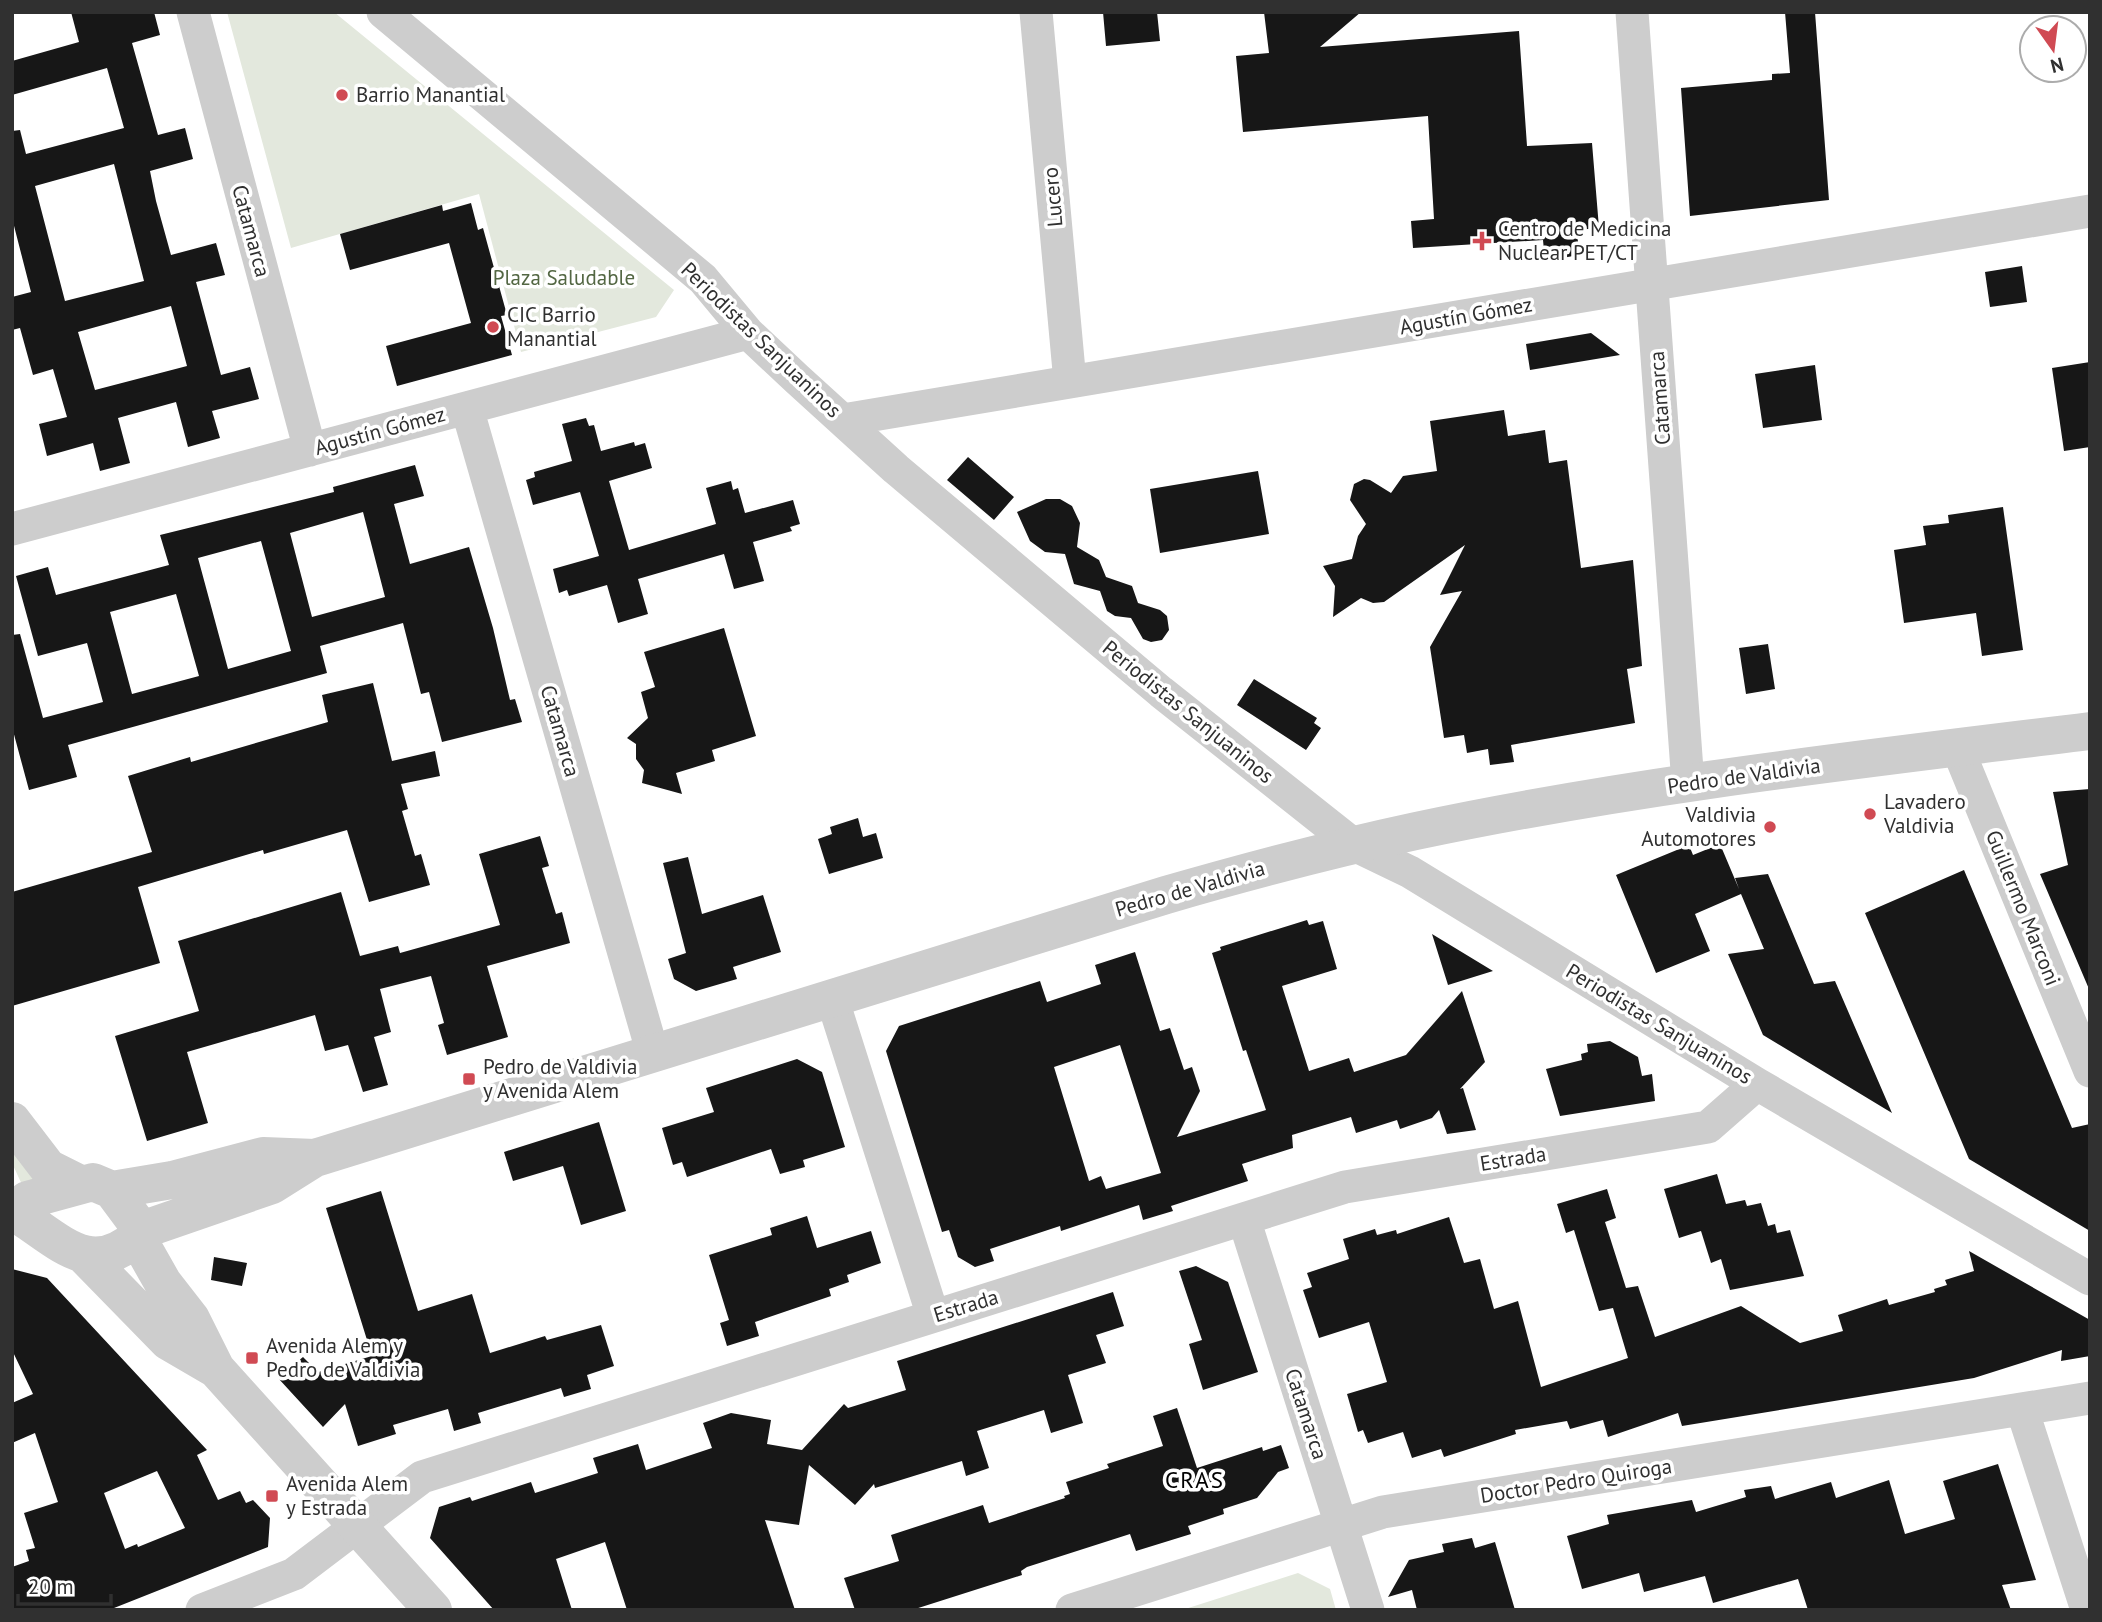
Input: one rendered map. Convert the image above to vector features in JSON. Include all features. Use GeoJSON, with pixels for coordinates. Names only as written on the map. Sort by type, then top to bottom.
{"type":"FeatureCollection","features":[{"type":"Feature","properties":{"kind":"street","name":"Catamarca"},"geometry":{"type":"LineString","coordinates":[[193,12],[310,450]]}},
{"type":"Feature","properties":{"kind":"street","name":"Periodistas Sanjuaninos"},"geometry":{"type":"LineString","coordinates":[[383,12],[703,279],[748,333],[843,420],[1161,692],[1354,845],[1410,872],[1757,1084],[2090,1279]]}},
{"type":"Feature","properties":{"kind":"street","name":"Lucero"},"geometry":{"type":"LineString","coordinates":[[1036,12],[1070,382]]}},
{"type":"Feature","properties":{"kind":"street","name":"Catamarca"},"geometry":{"type":"LineString","coordinates":[[1632,12],[1688,784]]}},
{"type":"Feature","properties":{"kind":"street","name":"Agustín Gómez"},"geometry":{"type":"LineString","coordinates":[[843,420],[2090,211]]}},
{"type":"Feature","properties":{"kind":"street","name":"Agustín Gómez"},"geometry":{"type":"LineString","coordinates":[[12,530],[748,333]]}},
{"type":"Feature","properties":{"kind":"street","name":"Catamarca"},"geometry":{"type":"LineString","coordinates":[[467,408],[653,1054]]}},
{"type":"Feature","properties":{"kind":"street","name":"Pedro de Valdivia"},"geometry":{"type":"LineString","coordinates":[[85,1256],[106,1255],[138,1234],[272,1185],[315,1158],[1166,895],[1354,845],[1508,813],[1688,784],[2090,731]]}},
{"type":"Feature","properties":{"kind":"street","name":"Guillermo Marconi"},"geometry":{"type":"LineString","coordinates":[[1957,747],[2089,1070]]}},
{"type":"Feature","properties":{"kind":"street"},"geometry":{"type":"LineString","coordinates":[[832,998],[933,1316]]}},
{"type":"Feature","properties":{"kind":"street","name":"Estrada"},"geometry":{"type":"LineString","coordinates":[[202,1610],[294,1574],[422,1477],[1345,1187],[1708,1127],[1757,1084]]}},
{"type":"Feature","properties":{"kind":"street"},"geometry":{"type":"LineString","coordinates":[[12,1121],[48,1168],[96,1187],[134,1217],[138,1234],[163,1283],[191,1319],[216,1370],[433,1610]]}},
{"type":"Feature","properties":{"kind":"street","name":"Pedro de Valdivia"},"geometry":{"type":"LineString","coordinates":[[16,1205],[27,1200],[96,1187],[192,1175],[263,1156],[315,1158]]}},
{"type":"Feature","properties":{"kind":"street"},"geometry":{"type":"LineString","coordinates":[[16,1205],[23,1218],[53,1239],[85,1256],[168,1341],[216,1370]]}},
{"type":"Feature","properties":{"kind":"street","name":"Catamarca"},"geometry":{"type":"LineString","coordinates":[[1244,1219],[1368,1610]]}},
{"type":"Feature","properties":{"kind":"street","name":"Doctor Pedro Quiroga"},"geometry":{"type":"LineString","coordinates":[[1072,1610],[1383,1512],[2090,1398]]}},
{"type":"Feature","properties":{"kind":"street"},"geometry":{"type":"LineString","coordinates":[[2022,1409],[2087,1610]]}},
{"type":"Feature","properties":{"kind":"green space","name":"Barrio Manantial"},"geometry":{"type":"Polygon","coordinates":[[[227,12],[334,12],[674,290],[656,317],[521,352],[479,194],[291,248],[227,12]]]}},
{"type":"Feature","properties":{"kind":"green space"},"geometry":{"type":"Polygon","coordinates":[[[12,1142],[48,1183],[24,1189],[12,1163],[12,1142]]]}},
{"type":"Feature","properties":{"kind":"green space"},"geometry":{"type":"Polygon","coordinates":[[[1298,1573],[1330,1589],[1336,1610],[1182,1610],[1298,1573]]]}},
{"type":"Feature","properties":{"kind":"building"},"geometry":{"type":"Polygon","coordinates":[[[71,12],[154,12],[160,35],[132,43],[158,135],[185,128],[193,159],[150,171],[156,201],[171,255],[216,243],[225,275],[196,282],[221,375],[250,367],[259,399],[212,411],[220,438],[188,447],[176,402],[118,418],[130,463],[100,471],[93,443],[47,456],[39,424],[67,417],[53,369],[33,375],[20,328],[12,330],[12,297],[31,292],[12,218],[12,131],[20,130],[26,154],[124,128],[107,68],[12,95],[12,61],[79,42],[71,12]],[[114,164],[35,186],[65,301],[144,281],[114,164]],[[171,306],[78,332],[95,390],[187,366],[171,306]]]}},
{"type":"Feature","properties":{"kind":"building"},"geometry":{"type":"Polygon","coordinates":[[[1103,12],[1157,12],[1160,41],[1106,46],[1103,12]]]}},
{"type":"Feature","properties":{"kind":"building"},"geometry":{"type":"Polygon","coordinates":[[[1264,12],[1361,12],[1320,47],[1519,31],[1527,146],[1592,143],[1599,228],[1577,230],[1579,255],[1545,261],[1543,240],[1413,248],[1411,221],[1434,219],[1428,116],[1243,132],[1236,56],[1269,53],[1264,12]]]}},
{"type":"Feature","properties":{"kind":"building"},"geometry":{"type":"Polygon","coordinates":[[[1785,12],[1815,12],[1829,200],[1690,216],[1681,88],[1772,80],[1772,74],[1790,73],[1785,12]]]}},
{"type":"Feature","properties":{"kind":"building"},"geometry":{"type":"Polygon","coordinates":[[[471,203],[478,230],[483,228],[507,315],[501,316],[512,355],[397,386],[386,346],[471,323],[449,243],[350,270],[340,234],[442,205],[443,211],[471,203]]]}},
{"type":"Feature","properties":{"kind":"building"},"geometry":{"type":"Polygon","coordinates":[[[2022,266],[2027,302],[1990,307],[1985,272],[2022,266]]]}},
{"type":"Feature","properties":{"kind":"building"},"geometry":{"type":"Polygon","coordinates":[[[1591,333],[1620,355],[1530,370],[1526,344],[1591,333]]]}},
{"type":"Feature","properties":{"kind":"building"},"geometry":{"type":"Polygon","coordinates":[[[2090,362],[2090,447],[2064,451],[2052,368],[2090,362]]]}},
{"type":"Feature","properties":{"kind":"building"},"geometry":{"type":"Polygon","coordinates":[[[1815,365],[1822,420],[1763,428],[1755,374],[1815,365]]]}},
{"type":"Feature","properties":{"kind":"building"},"geometry":{"type":"Polygon","coordinates":[[[1504,410],[1508,436],[1545,430],[1549,463],[1567,460],[1581,568],[1633,560],[1642,666],[1627,669],[1635,723],[1511,745],[1514,762],[1490,765],[1488,749],[1467,753],[1464,735],[1444,738],[1430,647],[1462,591],[1440,595],[1465,545],[1384,602],[1373,603],[1361,598],[1333,617],[1335,586],[1323,566],[1352,559],[1358,536],[1366,524],[1350,500],[1354,484],[1364,479],[1370,480],[1391,493],[1403,476],[1437,471],[1430,421],[1504,410]]]}},
{"type":"Feature","properties":{"kind":"building"},"geometry":{"type":"Polygon","coordinates":[[[586,418],[589,426],[594,425],[601,451],[634,442],[635,446],[645,443],[652,468],[609,481],[629,550],[716,524],[706,488],[731,481],[733,490],[738,488],[745,513],[793,500],[800,524],[790,527],[792,531],[753,542],[764,581],[734,589],[724,554],[638,579],[648,614],[618,623],[607,585],[569,596],[567,590],[559,593],[553,569],[599,556],[580,492],[533,505],[526,480],[535,477],[534,472],[572,461],[562,424],[586,418]]]}},
{"type":"Feature","properties":{"kind":"building"},"geometry":{"type":"Polygon","coordinates":[[[968,457],[1014,497],[994,520],[947,480],[968,457]]]}},
{"type":"Feature","properties":{"kind":"building"},"geometry":{"type":"Polygon","coordinates":[[[415,465],[424,496],[394,504],[410,564],[469,547],[493,628],[510,700],[515,699],[522,722],[442,742],[429,692],[421,694],[403,623],[320,646],[327,673],[68,745],[77,777],[29,790],[12,727],[12,635],[20,634],[43,718],[103,702],[87,643],[38,656],[16,576],[48,567],[56,595],[169,565],[160,535],[334,492],[333,487],[415,465]],[[363,512],[290,533],[312,617],[385,597],[363,512]],[[261,541],[198,558],[228,669],[291,651],[261,541]],[[176,594],[110,612],[132,694],[199,676],[176,594]]]}},
{"type":"Feature","properties":{"kind":"building"},"geometry":{"type":"Polygon","coordinates":[[[1258,471],[1269,534],[1160,553],[1150,489],[1258,471]]]}},
{"type":"Feature","properties":{"kind":"building"},"geometry":{"type":"Polygon","coordinates":[[[1046,499],[1060,499],[1072,506],[1080,523],[1077,547],[1099,560],[1106,577],[1132,586],[1138,603],[1160,610],[1167,616],[1169,630],[1162,640],[1151,642],[1143,639],[1131,618],[1115,616],[1107,611],[1100,591],[1074,584],[1065,554],[1045,552],[1030,541],[1017,512],[1046,499]]]}},
{"type":"Feature","properties":{"kind":"building"},"geometry":{"type":"Polygon","coordinates":[[[2003,507],[2023,650],[1982,656],[1976,613],[1904,623],[1894,550],[1926,545],[1923,526],[1949,523],[1948,515],[2003,507]]]}},
{"type":"Feature","properties":{"kind":"building"},"geometry":{"type":"Polygon","coordinates":[[[724,628],[756,736],[712,750],[715,761],[676,773],[682,794],[642,783],[644,770],[636,759],[636,744],[627,738],[648,718],[641,692],[655,687],[644,652],[724,628]]]}},
{"type":"Feature","properties":{"kind":"building"},"geometry":{"type":"Polygon","coordinates":[[[1768,644],[1775,689],[1746,694],[1739,648],[1768,644]]]}},
{"type":"Feature","properties":{"kind":"building"},"geometry":{"type":"Polygon","coordinates":[[[1254,679],[1317,718],[1314,723],[1321,728],[1306,750],[1237,705],[1254,679]]]}},
{"type":"Feature","properties":{"kind":"building"},"geometry":{"type":"Polygon","coordinates":[[[373,683],[392,761],[435,751],[440,776],[401,784],[408,809],[402,811],[415,856],[421,854],[430,885],[369,902],[347,830],[264,854],[263,850],[138,887],[160,963],[12,1006],[12,892],[152,852],[128,776],[190,757],[191,762],[328,722],[322,695],[373,683]]]}},
{"type":"Feature","properties":{"kind":"building"},"geometry":{"type":"Polygon","coordinates":[[[2090,789],[2089,989],[2040,874],[2068,865],[2053,792],[2090,789]]]}},
{"type":"Feature","properties":{"kind":"building"},"geometry":{"type":"Polygon","coordinates":[[[858,818],[863,837],[876,833],[883,858],[829,874],[818,839],[832,834],[830,827],[858,818]]]}},
{"type":"Feature","properties":{"kind":"building"},"geometry":{"type":"Polygon","coordinates":[[[540,836],[549,866],[542,868],[556,914],[562,912],[570,943],[487,966],[508,1037],[447,1055],[438,1025],[444,1023],[431,976],[380,989],[391,1032],[374,1037],[388,1085],[363,1092],[348,1045],[325,1051],[315,1015],[187,1052],[208,1123],[147,1141],[115,1036],[199,1011],[178,941],[341,892],[360,956],[398,946],[400,953],[500,925],[479,854],[540,836]]]}},
{"type":"Feature","properties":{"kind":"building"},"geometry":{"type":"Polygon","coordinates":[[[1720,844],[1739,889],[1735,878],[1768,874],[1814,984],[1835,981],[1892,1113],[1763,1035],[1728,954],[1764,949],[1741,894],[1695,914],[1710,951],[1656,973],[1616,875],[1689,845],[1693,855],[1720,844]]]}},
{"type":"Feature","properties":{"kind":"building"},"geometry":{"type":"Polygon","coordinates":[[[688,857],[702,914],[763,895],[781,952],[733,967],[737,979],[696,991],[674,979],[668,959],[686,953],[663,863],[688,857]]]}},
{"type":"Feature","properties":{"kind":"building"},"geometry":{"type":"Polygon","coordinates":[[[1964,870],[2072,1128],[2090,1124],[2090,1231],[1969,1159],[1865,913],[1964,870]]]}},
{"type":"Feature","properties":{"kind":"building"},"geometry":{"type":"Polygon","coordinates":[[[1307,920],[1309,925],[1323,921],[1337,969],[1282,986],[1309,1071],[1349,1058],[1354,1072],[1406,1055],[1462,991],[1485,1062],[1460,1089],[1463,1088],[1476,1130],[1447,1134],[1439,1110],[1432,1118],[1400,1129],[1397,1120],[1356,1133],[1351,1117],[1292,1135],[1293,1148],[1242,1164],[1248,1181],[1171,1206],[1173,1211],[1143,1220],[1139,1205],[1061,1231],[1060,1226],[990,1249],[994,1261],[975,1267],[958,1257],[949,1230],[942,1232],[886,1051],[899,1026],[1040,981],[1047,1002],[1101,984],[1095,965],[1135,952],[1160,1031],[1170,1028],[1184,1070],[1192,1067],[1200,1091],[1177,1137],[1266,1110],[1246,1050],[1243,1051],[1212,953],[1221,950],[1220,947],[1307,920]],[[1120,1045],[1054,1067],[1089,1181],[1101,1176],[1106,1189],[1161,1173],[1120,1045]]]}},
{"type":"Feature","properties":{"kind":"building"},"geometry":{"type":"Polygon","coordinates":[[[1432,934],[1493,971],[1448,985],[1432,934]]]}},
{"type":"Feature","properties":{"kind":"building"},"geometry":{"type":"Polygon","coordinates":[[[1610,1041],[1638,1057],[1642,1076],[1652,1074],[1655,1101],[1560,1116],[1546,1069],[1582,1060],[1581,1054],[1588,1052],[1587,1044],[1610,1041]]]}},
{"type":"Feature","properties":{"kind":"building"},"geometry":{"type":"Polygon","coordinates":[[[797,1059],[822,1072],[845,1147],[803,1160],[805,1167],[780,1174],[771,1149],[687,1177],[682,1162],[673,1165],[662,1128],[714,1112],[706,1088],[797,1059]]]}},
{"type":"Feature","properties":{"kind":"building"},"geometry":{"type":"Polygon","coordinates":[[[599,1122],[626,1211],[581,1225],[563,1166],[513,1181],[504,1152],[599,1122]]]}},
{"type":"Feature","properties":{"kind":"building"},"geometry":{"type":"Polygon","coordinates":[[[1717,1174],[1726,1204],[1745,1200],[1747,1206],[1761,1203],[1768,1226],[1775,1224],[1777,1233],[1790,1230],[1804,1276],[1730,1290],[1721,1259],[1711,1263],[1701,1231],[1679,1238],[1664,1189],[1717,1174]]]}},
{"type":"Feature","properties":{"kind":"building"},"geometry":{"type":"Polygon","coordinates":[[[1607,1189],[1616,1218],[1605,1222],[1626,1288],[1638,1286],[1655,1337],[1741,1306],[1800,1343],[1843,1331],[1838,1315],[1887,1299],[1889,1305],[1935,1292],[1934,1289],[1947,1285],[1945,1280],[1974,1271],[1969,1251],[2090,1320],[2090,1356],[2061,1361],[2062,1350],[1974,1378],[1682,1426],[1678,1413],[1608,1437],[1603,1420],[1570,1429],[1567,1421],[1515,1430],[1516,1434],[1444,1457],[1441,1449],[1412,1458],[1403,1432],[1368,1443],[1363,1430],[1358,1432],[1347,1394],[1387,1382],[1369,1322],[1319,1338],[1303,1290],[1312,1287],[1307,1273],[1349,1259],[1343,1239],[1375,1229],[1377,1235],[1396,1230],[1397,1234],[1449,1217],[1464,1263],[1480,1259],[1494,1309],[1518,1301],[1541,1387],[1628,1358],[1613,1308],[1599,1311],[1574,1230],[1566,1233],[1557,1204],[1607,1189]]]}},
{"type":"Feature","properties":{"kind":"building"},"geometry":{"type":"Polygon","coordinates":[[[381,1191],[418,1311],[472,1294],[490,1353],[545,1336],[547,1340],[601,1325],[614,1366],[587,1375],[591,1389],[564,1397],[561,1388],[478,1413],[481,1423],[454,1431],[448,1409],[393,1425],[396,1434],[358,1446],[345,1404],[323,1427],[278,1378],[303,1357],[318,1372],[372,1356],[326,1208],[381,1191]]]}},
{"type":"Feature","properties":{"kind":"building"},"geometry":{"type":"Polygon","coordinates":[[[807,1216],[817,1248],[871,1231],[881,1263],[847,1275],[849,1282],[829,1289],[831,1296],[755,1322],[759,1336],[727,1346],[720,1323],[729,1320],[709,1255],[772,1235],[770,1228],[807,1216]]]}},
{"type":"Feature","properties":{"kind":"building"},"geometry":{"type":"Polygon","coordinates":[[[214,1257],[247,1263],[242,1286],[211,1280],[214,1257]]]}},
{"type":"Feature","properties":{"kind":"building"},"geometry":{"type":"Polygon","coordinates":[[[1196,1266],[1228,1282],[1258,1372],[1203,1390],[1189,1344],[1202,1340],[1179,1271],[1196,1266]]]}},
{"type":"Feature","properties":{"kind":"building"},"geometry":{"type":"Polygon","coordinates":[[[12,1269],[47,1278],[207,1450],[197,1455],[218,1500],[240,1491],[246,1503],[253,1500],[270,1518],[268,1547],[109,1610],[12,1610],[12,1567],[29,1561],[26,1550],[35,1548],[24,1513],[58,1502],[35,1433],[12,1443],[12,1403],[33,1394],[12,1350],[12,1269]],[[157,1471],[104,1493],[125,1549],[137,1544],[138,1547],[185,1528],[157,1471]]]}},
{"type":"Feature","properties":{"kind":"building"},"geometry":{"type":"Polygon","coordinates":[[[1113,1292],[1124,1326],[1096,1335],[1106,1363],[1068,1375],[1083,1423],[1051,1433],[1044,1410],[977,1431],[989,1468],[966,1476],[962,1461],[875,1488],[874,1484],[855,1505],[809,1465],[799,1525],[765,1520],[795,1610],[627,1610],[605,1542],[556,1559],[572,1610],[494,1610],[430,1538],[439,1507],[470,1497],[472,1501],[531,1482],[535,1493],[573,1481],[598,1473],[593,1458],[638,1444],[646,1470],[712,1448],[703,1423],[731,1413],[771,1420],[767,1444],[802,1450],[844,1404],[848,1408],[906,1390],[897,1361],[1113,1292]]]}},
{"type":"Feature","properties":{"kind":"building"},"geometry":{"type":"Polygon","coordinates":[[[1177,1408],[1197,1468],[1262,1447],[1263,1451],[1281,1445],[1289,1468],[1278,1472],[1257,1498],[1223,1509],[1224,1514],[1188,1526],[1191,1534],[1136,1551],[1130,1534],[1027,1567],[1021,1571],[1022,1575],[912,1610],[855,1610],[844,1578],[899,1561],[891,1535],[983,1505],[989,1523],[1065,1498],[1064,1496],[1070,1494],[1066,1482],[1109,1468],[1107,1464],[1163,1446],[1153,1416],[1177,1408]]]}},
{"type":"Feature","properties":{"kind":"building"},"geometry":{"type":"Polygon","coordinates":[[[1998,1464],[2036,1580],[2002,1585],[2011,1610],[1808,1610],[1798,1579],[1713,1603],[1705,1576],[1644,1592],[1639,1573],[1582,1589],[1567,1536],[1609,1524],[1607,1515],[1692,1500],[1696,1512],[1746,1497],[1744,1490],[1771,1486],[1775,1499],[1831,1482],[1836,1498],[1889,1480],[1905,1534],[1955,1519],[1943,1481],[1998,1464]]]}},
{"type":"Feature","properties":{"kind":"building"},"geometry":{"type":"Polygon","coordinates":[[[1472,1538],[1475,1548],[1495,1542],[1515,1610],[1417,1610],[1412,1590],[1388,1597],[1409,1560],[1444,1552],[1442,1544],[1472,1538]]]}},
{"type":"Feature","properties":{"kind":"place","name":"Barrio Manantial"},"geometry":{"type":"Point","coordinates":[342,95]}},
{"type":"Feature","properties":{"kind":"place","name":"Centro de Medicina Nuclear PET/CT"},"geometry":{"type":"Point","coordinates":[1482,241]}},
{"type":"Feature","properties":{"kind":"place","name":"CIC Barrio Manantial"},"geometry":{"type":"Point","coordinates":[493,327]}},
{"type":"Feature","properties":{"kind":"place","name":"Lavadero Valdivia"},"geometry":{"type":"Point","coordinates":[1870,814]}},
{"type":"Feature","properties":{"kind":"place","name":"Valdivia Automotores"},"geometry":{"type":"Point","coordinates":[1770,827]}},
{"type":"Feature","properties":{"kind":"place","name":"Pedro de Valdivia y Avenida Alem"},"geometry":{"type":"Point","coordinates":[469,1079]}},
{"type":"Feature","properties":{"kind":"place","name":"Avenida Alem y Pedro de Valdivia"},"geometry":{"type":"Point","coordinates":[252,1358]}},
{"type":"Feature","properties":{"kind":"place","name":"Avenida Alem y Estrada"},"geometry":{"type":"Point","coordinates":[272,1496]}},
{"type":"Feature","properties":{"kind":"district","name":"CRAS"},"geometry":{"type":"Point","coordinates":[1195,1480]}},
{"type":"Feature","properties":{"kind":"park label","name":"Plaza Saludable"},"geometry":{"type":"Point","coordinates":[564,278]}}]}
